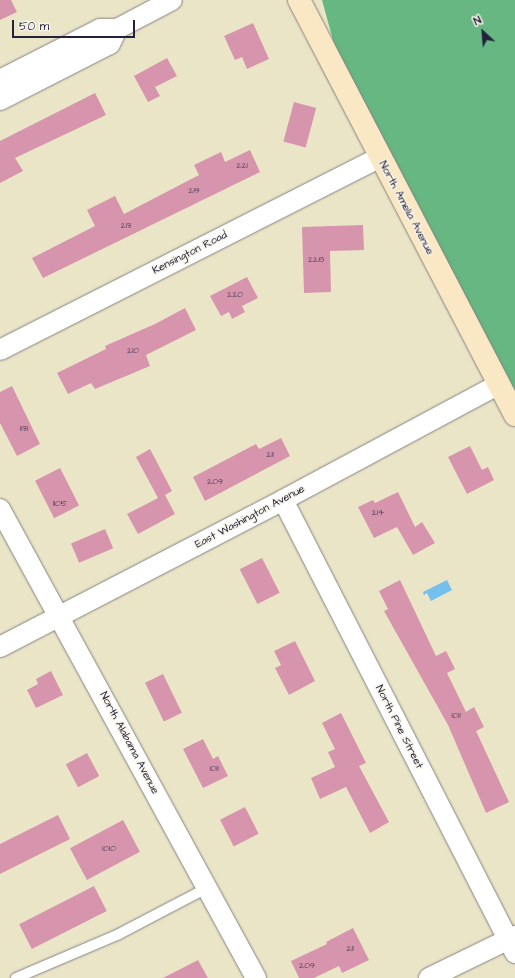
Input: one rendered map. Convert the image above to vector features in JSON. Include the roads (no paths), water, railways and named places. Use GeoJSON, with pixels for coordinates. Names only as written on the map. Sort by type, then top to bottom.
{"type":"FeatureCollection","features":[{"type":"Feature","properties":{"kind":"main road","name":"North Amelia Avenue"},"geometry":{"type":"LineString","coordinates":[[299,0],[515,415]]}},
{"type":"Feature","properties":{"kind":"street"},"geometry":{"type":"LineString","coordinates":[[0,80],[100,29],[117,29],[172,0]]}},
{"type":"Feature","properties":{"kind":"street"},"geometry":{"type":"LineString","coordinates":[[0,100],[110,44],[117,29]]}},
{"type":"Feature","properties":{"kind":"street","name":"Kensington Road"},"geometry":{"type":"LineString","coordinates":[[0,350],[380,157]]}},
{"type":"Feature","properties":{"kind":"street","name":"East Washington Avenue"},"geometry":{"type":"LineString","coordinates":[[0,647],[283,500],[499,384]]}},
{"type":"Feature","properties":{"kind":"street","name":"North Pine Street"},"geometry":{"type":"LineString","coordinates":[[283,500],[513,943]]}},
{"type":"Feature","properties":{"kind":"street","name":"North Alabama Avenue"},"geometry":{"type":"LineString","coordinates":[[0,509],[60,616],[256,978]]}},
{"type":"Feature","properties":{"kind":"street"},"geometry":{"type":"LineString","coordinates":[[429,978],[513,943]]}},
{"type":"Feature","properties":{"kind":"lane"},"geometry":{"type":"LineString","coordinates":[[16,978],[118,934],[207,888]]}},
{"type":"Feature","properties":{"kind":"water"},"geometry":{"type":"Polygon","coordinates":[[[447,580],[452,590],[431,601],[427,593],[424,595],[423,592],[447,580]]]}}]}
